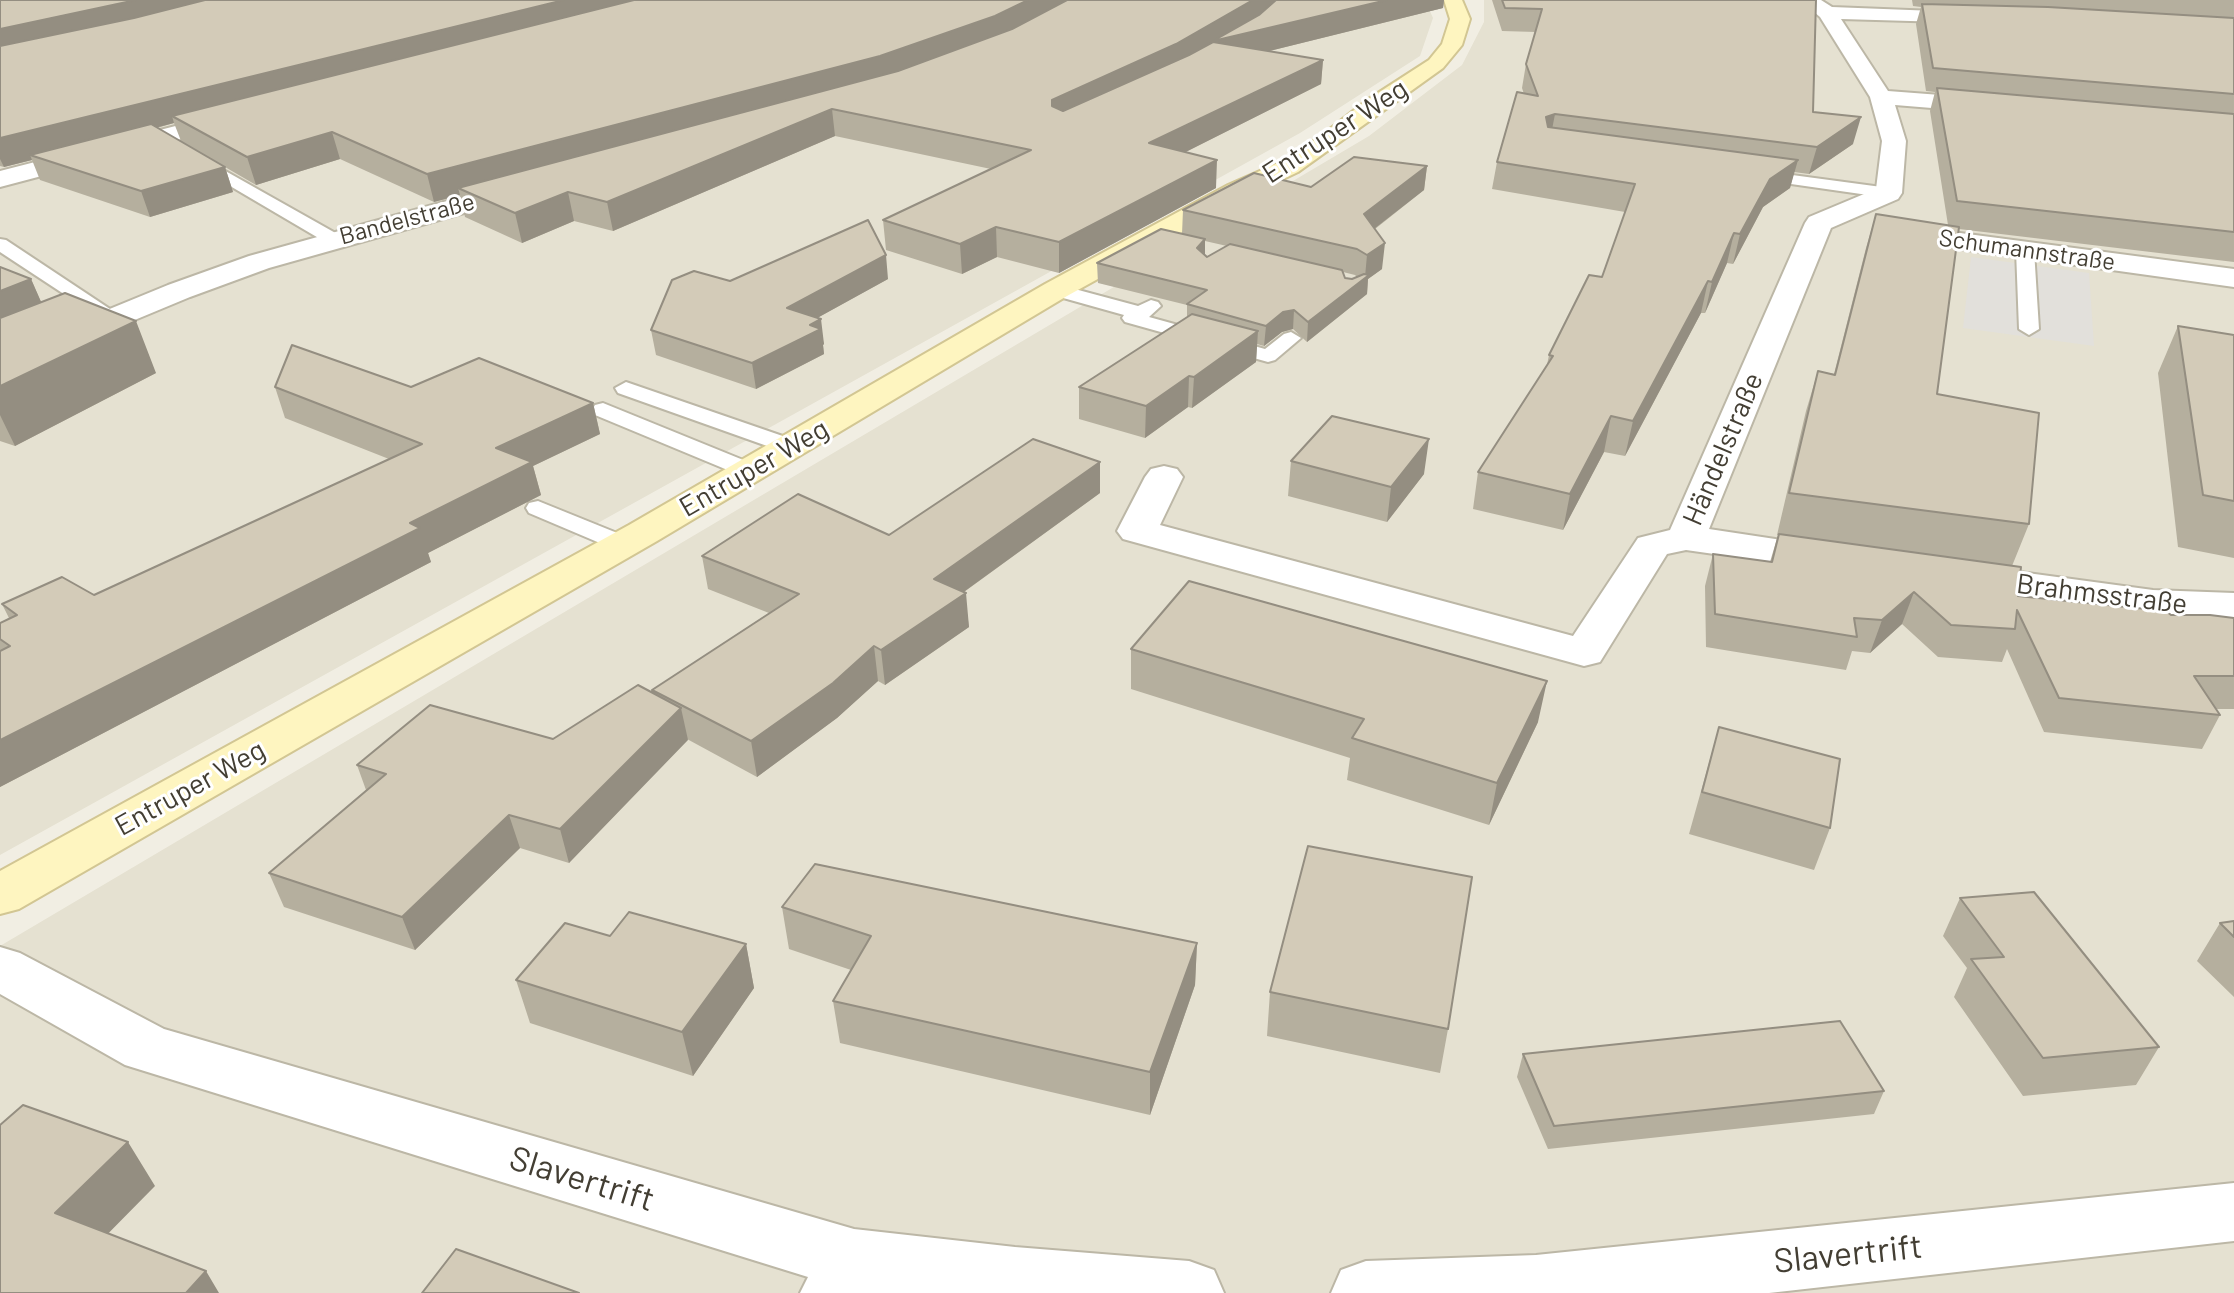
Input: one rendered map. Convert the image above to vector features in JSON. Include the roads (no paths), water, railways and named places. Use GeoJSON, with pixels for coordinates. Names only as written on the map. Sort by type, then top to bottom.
{"type":"FeatureCollection","features":[{"type":"Feature","properties":{"kind":"main road","name":"Entruper Weg"},"geometry":{"type":"LineString","coordinates":[[0,895],[623,544],[1056,290],[1167,241],[1289,167],[1436,64],[1452,45],[1460,19],[1453,0]]}},
{"type":"Feature","properties":{"kind":"street"},"geometry":{"type":"LineString","coordinates":[[1818,7],[1999,18]]}},
{"type":"Feature","properties":{"kind":"street"},"geometry":{"type":"LineString","coordinates":[[1818,7],[1881,97],[1894,141],[1889,193],[1819,223]]}},
{"type":"Feature","properties":{"kind":"street"},"geometry":{"type":"LineString","coordinates":[[1881,97],[2023,109]]}},
{"type":"Feature","properties":{"kind":"street"},"geometry":{"type":"LineString","coordinates":[[0,179],[248,114]]}},
{"type":"Feature","properties":{"kind":"street","name":"Bandelstraße"},"geometry":{"type":"LineString","coordinates":[[0,366],[179,291],[333,239],[542,183]]}},
{"type":"Feature","properties":{"kind":"street","name":"Schumannstraße"},"geometry":{"type":"LineString","coordinates":[[1819,223],[2234,278]]}},
{"type":"Feature","properties":{"kind":"street","name":"Händelstraße"},"geometry":{"type":"LineString","coordinates":[[1164,477],[1137,531],[1584,653],[1652,546],[1686,538],[1819,223]]}},
{"type":"Feature","properties":{"kind":"street"},"geometry":{"type":"LineString","coordinates":[[1686,538],[1873,564]]}},
{"type":"Feature","properties":{"kind":"street","name":"Brahmsstraße"},"geometry":{"type":"LineString","coordinates":[[1919,571],[2153,603],[2234,606]]}},
{"type":"Feature","properties":{"kind":"street","name":"Slavertrift"},"geometry":{"type":"LineString","coordinates":[[0,968],[146,1048],[844,1276],[1015,1279],[1189,1293]]}},
{"type":"Feature","properties":{"kind":"street","name":"Slavertrift"},"geometry":{"type":"LineString","coordinates":[[1366,1293],[1536,1287],[2230,1218]]}},
{"type":"Feature","properties":{"kind":"lane"},"geometry":{"type":"LineString","coordinates":[[158,138],[333,239]]}},
{"type":"Feature","properties":{"kind":"lane"},"geometry":{"type":"LineString","coordinates":[[1735,173],[1889,193]]}},
{"type":"Feature","properties":{"kind":"lane"},"geometry":{"type":"LineString","coordinates":[[0,244],[115,319]]}},
{"type":"Feature","properties":{"kind":"lane"},"geometry":{"type":"LineString","coordinates":[[2025,250],[2029,329]]}},
{"type":"Feature","properties":{"kind":"lane"},"geometry":{"type":"LineString","coordinates":[[1056,290],[1148,308],[1132,318],[1268,356],[1291,338]]}},
{"type":"Feature","properties":{"kind":"lane"},"geometry":{"type":"LineString","coordinates":[[626,388],[792,447]]}},
{"type":"Feature","properties":{"kind":"lane"},"geometry":{"type":"LineString","coordinates":[[603,410],[750,471]]}},
{"type":"Feature","properties":{"kind":"lane"},"geometry":{"type":"LineString","coordinates":[[538,508],[623,544]]}}]}
